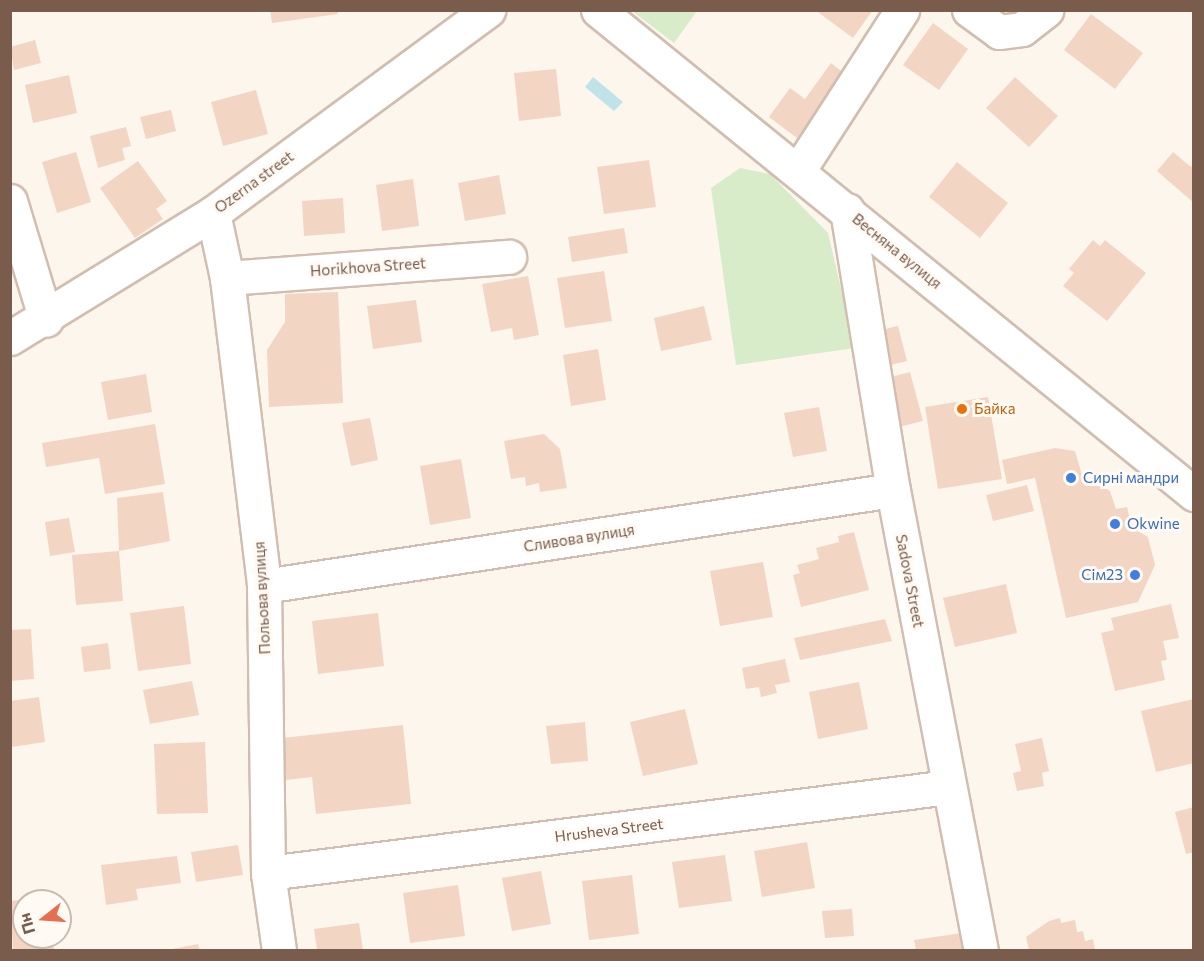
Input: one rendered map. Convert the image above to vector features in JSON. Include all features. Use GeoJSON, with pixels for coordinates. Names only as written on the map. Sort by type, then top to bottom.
{"type":"FeatureCollection","features":[{"type":"Feature","properties":{"kind":"street","name":"Ozerna street"},"geometry":{"type":"LineString","coordinates":[[10,338],[46,320],[213,213],[488,10]]}},
{"type":"Feature","properties":{"kind":"street","name":"Весняна вулиця"},"geometry":{"type":"LineString","coordinates":[[598,10],[1194,494]]}},
{"type":"Feature","properties":{"kind":"street"},"geometry":{"type":"LineString","coordinates":[[798,171],[902,10]]}},
{"type":"Feature","properties":{"kind":"street"},"geometry":{"type":"LineString","coordinates":[[969,10],[999,32],[1022,29],[1046,10]]}},
{"type":"Feature","properties":{"kind":"street"},"geometry":{"type":"LineString","coordinates":[[10,201],[46,320]]}},
{"type":"Feature","properties":{"kind":"street","name":"Sadova Street"},"geometry":{"type":"LineString","coordinates":[[846,210],[893,490],[981,951]]}},
{"type":"Feature","properties":{"kind":"street","name":"Польова вулиця"},"geometry":{"type":"LineString","coordinates":[[213,213],[227,278],[264,586],[268,873],[279,951]]}},
{"type":"Feature","properties":{"kind":"street","name":"Horikhova Street"},"geometry":{"type":"LineString","coordinates":[[227,278],[509,257]]}},
{"type":"Feature","properties":{"kind":"street","name":"Сливова вулиця"},"geometry":{"type":"LineString","coordinates":[[264,586],[893,490]]}},
{"type":"Feature","properties":{"kind":"street","name":"Hrusheva Street"},"geometry":{"type":"LineString","coordinates":[[268,873],[949,787]]}},
{"type":"Feature","properties":{"kind":"green space"},"geometry":{"type":"Polygon","coordinates":[[[632,11],[697,11],[674,43],[632,11]]]}},
{"type":"Feature","properties":{"kind":"green space"},"geometry":{"type":"Polygon","coordinates":[[[740,168],[770,174],[828,233],[855,348],[736,365],[711,188],[740,168]]]}},
{"type":"Feature","properties":{"kind":"water"},"geometry":{"type":"Polygon","coordinates":[[[593,77],[623,102],[614,111],[585,87],[593,77]]]}},
{"type":"Feature","properties":{"kind":"building"},"geometry":{"type":"Polygon","coordinates":[[[270,10],[337,10],[338,14],[272,23],[270,10]]]}},
{"type":"Feature","properties":{"kind":"building"},"geometry":{"type":"Polygon","coordinates":[[[815,10],[873,10],[853,38],[815,10]]]}},
{"type":"Feature","properties":{"kind":"building"},"geometry":{"type":"Polygon","coordinates":[[[1091,14],[1143,53],[1115,89],[1064,50],[1091,14]]]}},
{"type":"Feature","properties":{"kind":"building"},"geometry":{"type":"Polygon","coordinates":[[[933,23],[968,49],[939,90],[903,65],[933,23]]]}},
{"type":"Feature","properties":{"kind":"building"},"geometry":{"type":"Polygon","coordinates":[[[35,40],[41,63],[14,70],[10,47],[35,40]]]}},
{"type":"Feature","properties":{"kind":"building"},"geometry":{"type":"Polygon","coordinates":[[[831,63],[845,74],[797,138],[769,117],[790,88],[805,99],[831,63]]]}},
{"type":"Feature","properties":{"kind":"building"},"geometry":{"type":"Polygon","coordinates":[[[556,69],[561,116],[519,121],[514,73],[556,69]]]}},
{"type":"Feature","properties":{"kind":"building"},"geometry":{"type":"Polygon","coordinates":[[[69,75],[77,113],[33,123],[25,85],[69,75]]]}},
{"type":"Feature","properties":{"kind":"building"},"geometry":{"type":"Polygon","coordinates":[[[1015,77],[1058,116],[1029,147],[986,108],[1015,77]]]}},
{"type":"Feature","properties":{"kind":"building"},"geometry":{"type":"Polygon","coordinates":[[[256,90],[268,134],[223,146],[211,102],[256,90]]]}},
{"type":"Feature","properties":{"kind":"building"},"geometry":{"type":"Polygon","coordinates":[[[171,110],[176,131],[146,139],[140,117],[171,110]]]}},
{"type":"Feature","properties":{"kind":"building"},"geometry":{"type":"Polygon","coordinates":[[[126,127],[131,146],[122,148],[125,160],[98,168],[90,136],[126,127]]]}},
{"type":"Feature","properties":{"kind":"building"},"geometry":{"type":"Polygon","coordinates":[[[76,152],[91,202],[57,213],[42,162],[76,152]]]}},
{"type":"Feature","properties":{"kind":"building"},"geometry":{"type":"Polygon","coordinates":[[[1173,152],[1191,167],[1194,164],[1194,203],[1157,171],[1173,152]]]}},
{"type":"Feature","properties":{"kind":"building"},"geometry":{"type":"Polygon","coordinates":[[[649,160],[656,207],[604,214],[597,167],[649,160]]]}},
{"type":"Feature","properties":{"kind":"building"},"geometry":{"type":"Polygon","coordinates":[[[138,161],[167,201],[156,209],[163,219],[135,238],[100,188],[138,161]]]}},
{"type":"Feature","properties":{"kind":"building"},"geometry":{"type":"Polygon","coordinates":[[[957,162],[1008,203],[980,238],[929,197],[957,162]]]}},
{"type":"Feature","properties":{"kind":"building"},"geometry":{"type":"Polygon","coordinates":[[[499,175],[506,214],[465,221],[458,183],[499,175]]]}},
{"type":"Feature","properties":{"kind":"building"},"geometry":{"type":"Polygon","coordinates":[[[413,179],[419,226],[382,231],[376,185],[413,179]]]}},
{"type":"Feature","properties":{"kind":"building"},"geometry":{"type":"Polygon","coordinates":[[[343,198],[345,233],[304,236],[302,201],[343,198]]]}},
{"type":"Feature","properties":{"kind":"building"},"geometry":{"type":"Polygon","coordinates":[[[624,228],[628,253],[572,262],[568,237],[624,228]]]}},
{"type":"Feature","properties":{"kind":"building"},"geometry":{"type":"Polygon","coordinates":[[[1093,240],[1100,246],[1105,240],[1146,273],[1107,321],[1063,286],[1074,273],[1069,269],[1093,240]]]}},
{"type":"Feature","properties":{"kind":"building"},"geometry":{"type":"Polygon","coordinates":[[[604,271],[612,321],[565,328],[557,278],[604,271]]]}},
{"type":"Feature","properties":{"kind":"building"},"geometry":{"type":"Polygon","coordinates":[[[528,276],[539,335],[514,340],[512,328],[491,332],[482,284],[528,276]]]}},
{"type":"Feature","properties":{"kind":"building"},"geometry":{"type":"Polygon","coordinates":[[[338,292],[343,403],[269,407],[267,350],[285,322],[285,294],[338,292]]]}},
{"type":"Feature","properties":{"kind":"building"},"geometry":{"type":"Polygon","coordinates":[[[416,300],[422,342],[373,349],[367,306],[416,300]]]}},
{"type":"Feature","properties":{"kind":"building"},"geometry":{"type":"Polygon","coordinates":[[[704,306],[712,340],[661,351],[654,318],[704,306]]]}},
{"type":"Feature","properties":{"kind":"building"},"geometry":{"type":"Polygon","coordinates":[[[898,326],[907,361],[891,365],[881,330],[898,326]]]}},
{"type":"Feature","properties":{"kind":"building"},"geometry":{"type":"Polygon","coordinates":[[[598,349],[606,400],[571,406],[563,355],[598,349]]]}},
{"type":"Feature","properties":{"kind":"building"},"geometry":{"type":"Polygon","coordinates":[[[910,372],[923,421],[899,427],[887,378],[910,372]]]}},
{"type":"Feature","properties":{"kind":"building"},"geometry":{"type":"Polygon","coordinates":[[[146,374],[152,412],[108,420],[101,382],[146,374]]]}},
{"type":"Feature","properties":{"kind":"building"},"geometry":{"type":"Polygon","coordinates":[[[988,397],[1002,479],[938,489],[925,407],[988,397]]]}},
{"type":"Feature","properties":{"kind":"building"},"geometry":{"type":"Polygon","coordinates":[[[819,407],[827,451],[793,457],[784,413],[819,407]]]}},
{"type":"Feature","properties":{"kind":"building"},"geometry":{"type":"Polygon","coordinates":[[[370,418],[378,460],[351,466],[342,423],[370,418]]]}},
{"type":"Feature","properties":{"kind":"building"},"geometry":{"type":"Polygon","coordinates":[[[155,424],[165,484],[105,494],[99,458],[46,467],[42,443],[155,424]]]}},
{"type":"Feature","properties":{"kind":"building"},"geometry":{"type":"Polygon","coordinates":[[[544,434],[560,449],[567,488],[540,492],[539,483],[526,486],[525,477],[511,479],[504,441],[544,434]]]}},
{"type":"Feature","properties":{"kind":"building"},"geometry":{"type":"Polygon","coordinates":[[[1055,448],[1075,451],[1082,475],[1110,491],[1116,509],[1127,507],[1132,527],[1148,537],[1155,565],[1138,602],[1066,618],[1035,478],[1007,484],[1002,460],[1055,448]]]}},
{"type":"Feature","properties":{"kind":"building"},"geometry":{"type":"Polygon","coordinates":[[[461,459],[471,518],[430,525],[420,466],[461,459]]]}},
{"type":"Feature","properties":{"kind":"building"},"geometry":{"type":"Polygon","coordinates":[[[1027,485],[1034,511],[993,521],[986,495],[1027,485]]]}},
{"type":"Feature","properties":{"kind":"building"},"geometry":{"type":"Polygon","coordinates":[[[163,492],[170,541],[119,551],[117,498],[163,492]]]}},
{"type":"Feature","properties":{"kind":"building"},"geometry":{"type":"Polygon","coordinates":[[[69,518],[75,552],[50,556],[45,522],[69,518]]]}},
{"type":"Feature","properties":{"kind":"building"},"geometry":{"type":"Polygon","coordinates":[[[854,532],[869,590],[801,607],[793,575],[800,573],[797,565],[819,559],[816,548],[839,542],[838,536],[854,532]]]}},
{"type":"Feature","properties":{"kind":"building"},"geometry":{"type":"Polygon","coordinates":[[[119,551],[123,601],[76,605],[72,555],[119,551]]]}},
{"type":"Feature","properties":{"kind":"building"},"geometry":{"type":"Polygon","coordinates":[[[763,562],[773,617],[720,626],[710,571],[763,562]]]}},
{"type":"Feature","properties":{"kind":"building"},"geometry":{"type":"Polygon","coordinates":[[[1006,584],[1017,633],[955,647],[943,598],[1006,584]]]}},
{"type":"Feature","properties":{"kind":"building"},"geometry":{"type":"Polygon","coordinates":[[[1171,604],[1179,638],[1163,641],[1167,660],[1161,661],[1165,680],[1115,691],[1101,633],[1114,630],[1111,618],[1171,604]]]}},
{"type":"Feature","properties":{"kind":"building"},"geometry":{"type":"Polygon","coordinates":[[[184,606],[191,664],[138,671],[130,613],[184,606]]]}},
{"type":"Feature","properties":{"kind":"building"},"geometry":{"type":"Polygon","coordinates":[[[378,613],[384,666],[318,674],[312,621],[378,613]]]}},
{"type":"Feature","properties":{"kind":"building"},"geometry":{"type":"Polygon","coordinates":[[[885,619],[892,641],[800,660],[794,638],[885,619]]]}},
{"type":"Feature","properties":{"kind":"building"},"geometry":{"type":"Polygon","coordinates":[[[31,629],[34,679],[10,681],[10,630],[31,629]]]}},
{"type":"Feature","properties":{"kind":"building"},"geometry":{"type":"Polygon","coordinates":[[[108,643],[111,669],[84,672],[81,647],[108,643]]]}},
{"type":"Feature","properties":{"kind":"building"},"geometry":{"type":"Polygon","coordinates":[[[785,659],[790,682],[775,685],[777,693],[761,697],[759,687],[746,689],[742,668],[785,659]]]}},
{"type":"Feature","properties":{"kind":"building"},"geometry":{"type":"Polygon","coordinates":[[[192,681],[199,715],[150,724],[143,690],[192,681]]]}},
{"type":"Feature","properties":{"kind":"building"},"geometry":{"type":"Polygon","coordinates":[[[859,682],[868,729],[818,739],[809,692],[859,682]]]}},
{"type":"Feature","properties":{"kind":"building"},"geometry":{"type":"Polygon","coordinates":[[[39,697],[45,742],[12,747],[10,701],[39,697]]]}},
{"type":"Feature","properties":{"kind":"building"},"geometry":{"type":"Polygon","coordinates":[[[1194,699],[1194,763],[1156,772],[1141,711],[1194,699]]]}},
{"type":"Feature","properties":{"kind":"building"},"geometry":{"type":"Polygon","coordinates":[[[685,709],[698,764],[643,776],[630,722],[685,709]]]}},
{"type":"Feature","properties":{"kind":"building"},"geometry":{"type":"Polygon","coordinates":[[[585,722],[588,761],[551,764],[546,726],[585,722]]]}},
{"type":"Feature","properties":{"kind":"building"},"geometry":{"type":"Polygon","coordinates":[[[403,725],[411,804],[316,814],[312,777],[286,780],[282,738],[403,725]]]}},
{"type":"Feature","properties":{"kind":"building"},"geometry":{"type":"Polygon","coordinates":[[[1042,738],[1049,771],[1042,773],[1044,786],[1017,791],[1013,773],[1021,771],[1015,744],[1042,738]]]}},
{"type":"Feature","properties":{"kind":"building"},"geometry":{"type":"Polygon","coordinates":[[[205,742],[208,813],[157,814],[154,744],[205,742]]]}},
{"type":"Feature","properties":{"kind":"building"},"geometry":{"type":"Polygon","coordinates":[[[1194,807],[1194,852],[1186,854],[1175,812],[1194,807]]]}},
{"type":"Feature","properties":{"kind":"building"},"geometry":{"type":"Polygon","coordinates":[[[807,842],[815,888],[762,897],[754,851],[807,842]]]}},
{"type":"Feature","properties":{"kind":"building"},"geometry":{"type":"Polygon","coordinates":[[[238,845],[243,875],[196,882],[191,852],[238,845]]]}},
{"type":"Feature","properties":{"kind":"building"},"geometry":{"type":"Polygon","coordinates":[[[725,855],[732,901],[679,908],[672,862],[725,855]]]}},
{"type":"Feature","properties":{"kind":"building"},"geometry":{"type":"Polygon","coordinates":[[[177,856],[181,883],[136,889],[138,900],[106,905],[101,865],[177,856]]]}},
{"type":"Feature","properties":{"kind":"building"},"geometry":{"type":"Polygon","coordinates":[[[541,871],[551,924],[512,931],[502,878],[541,871]]]}},
{"type":"Feature","properties":{"kind":"building"},"geometry":{"type":"Polygon","coordinates":[[[632,875],[639,934],[589,940],[582,881],[632,875]]]}},
{"type":"Feature","properties":{"kind":"building"},"geometry":{"type":"Polygon","coordinates":[[[458,885],[465,936],[410,943],[403,893],[458,885]]]}},
{"type":"Feature","properties":{"kind":"building"},"geometry":{"type":"Polygon","coordinates":[[[10,901],[12,901],[12,934],[10,901]]]}},
{"type":"Feature","properties":{"kind":"building"},"geometry":{"type":"Polygon","coordinates":[[[852,909],[854,936],[825,938],[822,911],[852,909]]]}},
{"type":"Feature","properties":{"kind":"building"},"geometry":{"type":"Polygon","coordinates":[[[1060,918],[1061,923],[1075,920],[1077,932],[1083,931],[1085,941],[1093,939],[1095,950],[1029,950],[1026,937],[1049,921],[1060,918]]]}},
{"type":"Feature","properties":{"kind":"building"},"geometry":{"type":"Polygon","coordinates":[[[359,923],[363,950],[317,950],[314,929],[359,923]]]}},
{"type":"Feature","properties":{"kind":"building"},"geometry":{"type":"Polygon","coordinates":[[[969,932],[971,950],[916,950],[914,940],[969,932]]]}},
{"type":"Feature","properties":{"kind":"building"},"geometry":{"type":"Polygon","coordinates":[[[198,944],[200,950],[172,950],[172,949],[198,944]]]}},
{"type":"Feature","properties":{"kind":"building"},"geometry":{"type":"Polygon","coordinates":[[[13,949],[54,950],[13,950],[13,949]]]}},
{"type":"Feature","properties":{"kind":"place","name":"Байка"},"geometry":{"type":"Point","coordinates":[962,409]}},
{"type":"Feature","properties":{"kind":"place","name":"Сирні мандри"},"geometry":{"type":"Point","coordinates":[1071,478]}},
{"type":"Feature","properties":{"kind":"place","name":"Okwine"},"geometry":{"type":"Point","coordinates":[1115,524]}},
{"type":"Feature","properties":{"kind":"place","name":"Сім23"},"geometry":{"type":"Point","coordinates":[1135,575]}}]}
